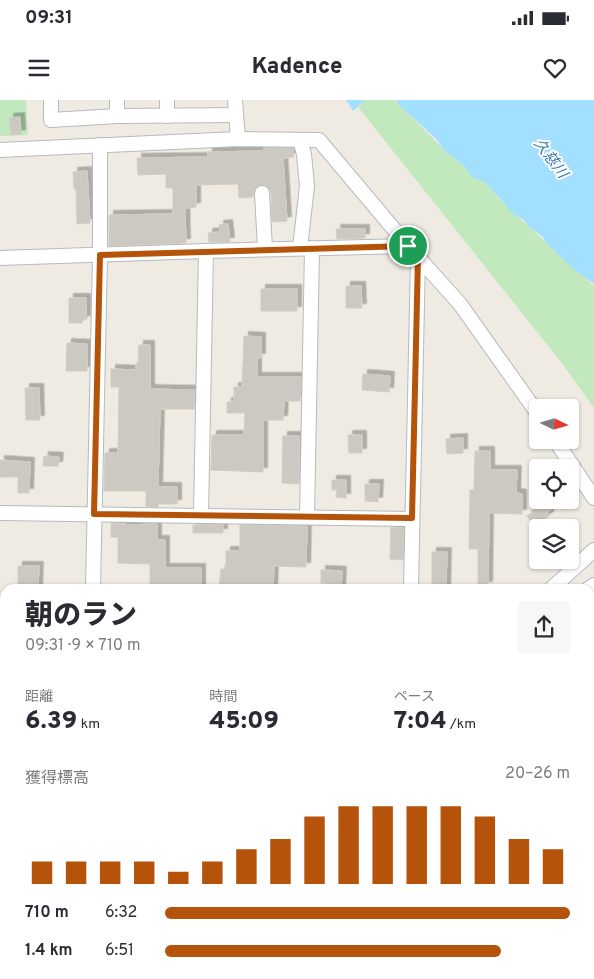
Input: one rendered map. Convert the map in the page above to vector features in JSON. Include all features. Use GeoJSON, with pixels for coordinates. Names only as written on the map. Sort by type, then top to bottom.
{"type":"FeatureCollection","features":[{"type":"Feature","properties":{"kind":"street"},"geometry":{"type":"LineString","coordinates":[[51,100],[51,120],[117,116],[236,115]]}},
{"type":"Feature","properties":{"kind":"street"},"geometry":{"type":"LineString","coordinates":[[117,100],[117,116]]}},
{"type":"Feature","properties":{"kind":"street"},"geometry":{"type":"LineString","coordinates":[[167,100],[167,116]]}},
{"type":"Feature","properties":{"kind":"street"},"geometry":{"type":"LineString","coordinates":[[235,100],[238,139]]}},
{"type":"Feature","properties":{"kind":"street"},"geometry":{"type":"LineString","coordinates":[[0,150],[238,139],[319,140],[460,304],[529,401]]}},
{"type":"Feature","properties":{"kind":"street"},"geometry":{"type":"LineString","coordinates":[[300,140],[304,154],[308,186],[306,248],[307,517]]}},
{"type":"Feature","properties":{"kind":"street"},"geometry":{"type":"LineString","coordinates":[[93,584],[100,255],[100,145]]}},
{"type":"Feature","properties":{"kind":"street"},"geometry":{"type":"LineString","coordinates":[[262,193],[265,249]]}},
{"type":"Feature","properties":{"kind":"street"},"geometry":{"type":"LineString","coordinates":[[0,258],[306,248],[413,251]]}},
{"type":"Feature","properties":{"kind":"street"},"geometry":{"type":"LineString","coordinates":[[201,515],[206,250]]}},
{"type":"Feature","properties":{"kind":"street"},"geometry":{"type":"LineString","coordinates":[[411,584],[413,251]]}},
{"type":"Feature","properties":{"kind":"street"},"geometry":{"type":"LineString","coordinates":[[561,449],[594,498]]}},
{"type":"Feature","properties":{"kind":"street"},"geometry":{"type":"LineString","coordinates":[[0,513],[412,518]]}},
{"type":"Feature","properties":{"kind":"street"},"geometry":{"type":"LineString","coordinates":[[557,584],[594,550]]}},
{"type":"Feature","properties":{"kind":"green space"},"geometry":{"type":"Polygon","coordinates":[[[0,100],[26,100],[28,135],[0,136],[0,100]]]}},
{"type":"Feature","properties":{"kind":"green space"},"geometry":{"type":"Polygon","coordinates":[[[365,100],[395,100],[443,149],[463,165],[472,177],[486,183],[495,191],[499,199],[594,286],[594,408],[561,362],[358,107],[365,100]]]}},
{"type":"Feature","properties":{"kind":"water"},"geometry":{"type":"Polygon","coordinates":[[[346,100],[365,100],[353,111],[346,100]]]}},
{"type":"Feature","properties":{"kind":"water","name":"久慈川"},"geometry":{"type":"Polygon","coordinates":[[[397,100],[594,100],[594,284],[576,271],[523,219],[515,216],[486,183],[472,177],[463,165],[443,149],[437,140],[398,104],[397,100]]]}},
{"type":"Feature","properties":{"kind":"building"},"geometry":{"type":"Polygon","coordinates":[[[20,117],[21,134],[11,135],[9,118],[20,117]]]}},
{"type":"Feature","properties":{"kind":"building"},"geometry":{"type":"Polygon","coordinates":[[[264,148],[293,148],[294,157],[283,158],[287,221],[272,222],[271,192],[266,185],[257,186],[253,197],[239,198],[238,184],[196,185],[196,207],[185,208],[186,243],[109,246],[109,215],[173,214],[173,188],[166,188],[166,174],[138,175],[137,158],[208,157],[208,152],[264,151],[264,148]]]}},
{"type":"Feature","properties":{"kind":"building"},"geometry":{"type":"Polygon","coordinates":[[[87,171],[90,223],[77,224],[76,188],[74,189],[73,172],[87,171]]]}},
{"type":"Feature","properties":{"kind":"building"},"geometry":{"type":"Polygon","coordinates":[[[228,224],[230,242],[209,242],[208,233],[220,232],[219,225],[228,224]]]}},
{"type":"Feature","properties":{"kind":"building"},"geometry":{"type":"Polygon","coordinates":[[[336,229],[365,229],[365,238],[337,239],[336,229]]]}},
{"type":"Feature","properties":{"kind":"building"},"geometry":{"type":"Polygon","coordinates":[[[346,286],[361,286],[362,308],[346,308],[346,286]]]}},
{"type":"Feature","properties":{"kind":"building"},"geometry":{"type":"Polygon","coordinates":[[[261,289],[297,289],[297,311],[261,311],[261,289]]]}},
{"type":"Feature","properties":{"kind":"building"},"geometry":{"type":"Polygon","coordinates":[[[69,298],[86,298],[86,320],[83,320],[82,323],[69,323],[69,298]]]}},
{"type":"Feature","properties":{"kind":"building"},"geometry":{"type":"Polygon","coordinates":[[[244,336],[261,337],[261,358],[257,358],[257,377],[301,377],[300,401],[284,401],[283,420],[263,420],[263,472],[211,470],[212,435],[244,435],[245,413],[227,413],[227,402],[234,402],[234,387],[242,387],[244,336]]]}},
{"type":"Feature","properties":{"kind":"building"},"geometry":{"type":"Polygon","coordinates":[[[67,343],[87,344],[87,371],[66,371],[67,343]]]}},
{"type":"Feature","properties":{"kind":"building"},"geometry":{"type":"Polygon","coordinates":[[[139,345],[150,345],[150,389],[195,390],[194,409],[160,409],[158,487],[177,487],[177,504],[158,504],[158,507],[146,506],[146,491],[104,491],[105,453],[118,453],[119,387],[111,387],[111,369],[136,370],[139,345]]]}},
{"type":"Feature","properties":{"kind":"building"},"geometry":{"type":"Polygon","coordinates":[[[363,374],[390,376],[389,392],[362,390],[363,374]]]}},
{"type":"Feature","properties":{"kind":"building"},"geometry":{"type":"Polygon","coordinates":[[[25,388],[39,388],[40,420],[26,420],[25,388]]]}},
{"type":"Feature","properties":{"kind":"building"},"geometry":{"type":"Polygon","coordinates":[[[348,435],[362,435],[362,453],[349,453],[348,435]]]}},
{"type":"Feature","properties":{"kind":"building"},"geometry":{"type":"Polygon","coordinates":[[[283,436],[299,436],[299,484],[282,483],[283,436]]]}},
{"type":"Feature","properties":{"kind":"building"},"geometry":{"type":"Polygon","coordinates":[[[463,438],[463,453],[447,454],[446,439],[463,438]]]}},
{"type":"Feature","properties":{"kind":"building"},"geometry":{"type":"Polygon","coordinates":[[[475,451],[490,451],[490,470],[517,470],[516,493],[522,494],[522,514],[489,513],[488,584],[478,584],[478,549],[469,549],[470,490],[474,490],[475,451]]]}},
{"type":"Feature","properties":{"kind":"building"},"geometry":{"type":"Polygon","coordinates":[[[44,456],[59,457],[58,466],[43,466],[44,456]]]}},
{"type":"Feature","properties":{"kind":"building"},"geometry":{"type":"Polygon","coordinates":[[[0,460],[30,462],[29,493],[18,493],[18,477],[0,477],[0,460]]]}},
{"type":"Feature","properties":{"kind":"building"},"geometry":{"type":"Polygon","coordinates":[[[332,480],[346,480],[346,498],[336,497],[337,490],[332,490],[332,480]]]}},
{"type":"Feature","properties":{"kind":"building"},"geometry":{"type":"Polygon","coordinates":[[[365,484],[379,484],[378,502],[365,501],[365,484]]]}},
{"type":"Feature","properties":{"kind":"building"},"geometry":{"type":"Polygon","coordinates":[[[537,509],[551,509],[547,512],[550,515],[545,519],[529,519],[527,516],[537,509]]]}},
{"type":"Feature","properties":{"kind":"building"},"geometry":{"type":"Polygon","coordinates":[[[111,523],[126,525],[157,524],[157,540],[165,540],[165,568],[201,568],[201,584],[150,584],[150,564],[118,563],[118,537],[111,537],[111,523]]]}},
{"type":"Feature","properties":{"kind":"building"},"geometry":{"type":"Polygon","coordinates":[[[193,525],[223,525],[223,533],[193,533],[193,525]]]}},
{"type":"Feature","properties":{"kind":"building"},"geometry":{"type":"Polygon","coordinates":[[[240,525],[307,526],[306,567],[274,566],[273,584],[220,584],[221,569],[226,569],[226,551],[240,551],[240,525]]]}},
{"type":"Feature","properties":{"kind":"building"},"geometry":{"type":"Polygon","coordinates":[[[391,527],[404,528],[403,560],[390,559],[391,527]]]}},
{"type":"Feature","properties":{"kind":"building"},"geometry":{"type":"Polygon","coordinates":[[[432,552],[447,552],[446,584],[432,584],[432,552]]]}},
{"type":"Feature","properties":{"kind":"building"},"geometry":{"type":"Polygon","coordinates":[[[18,566],[39,566],[38,584],[18,584],[18,566]]]}},
{"type":"Feature","properties":{"kind":"building"},"geometry":{"type":"Polygon","coordinates":[[[321,570],[342,571],[341,584],[321,583],[321,570]]]}},
{"type":"Feature","properties":{"kind":"route"},"geometry":{"type":"LineString","coordinates":[[408,246],[418,256],[412,518],[94,514],[100,255],[206,250],[408,246]]}}]}
